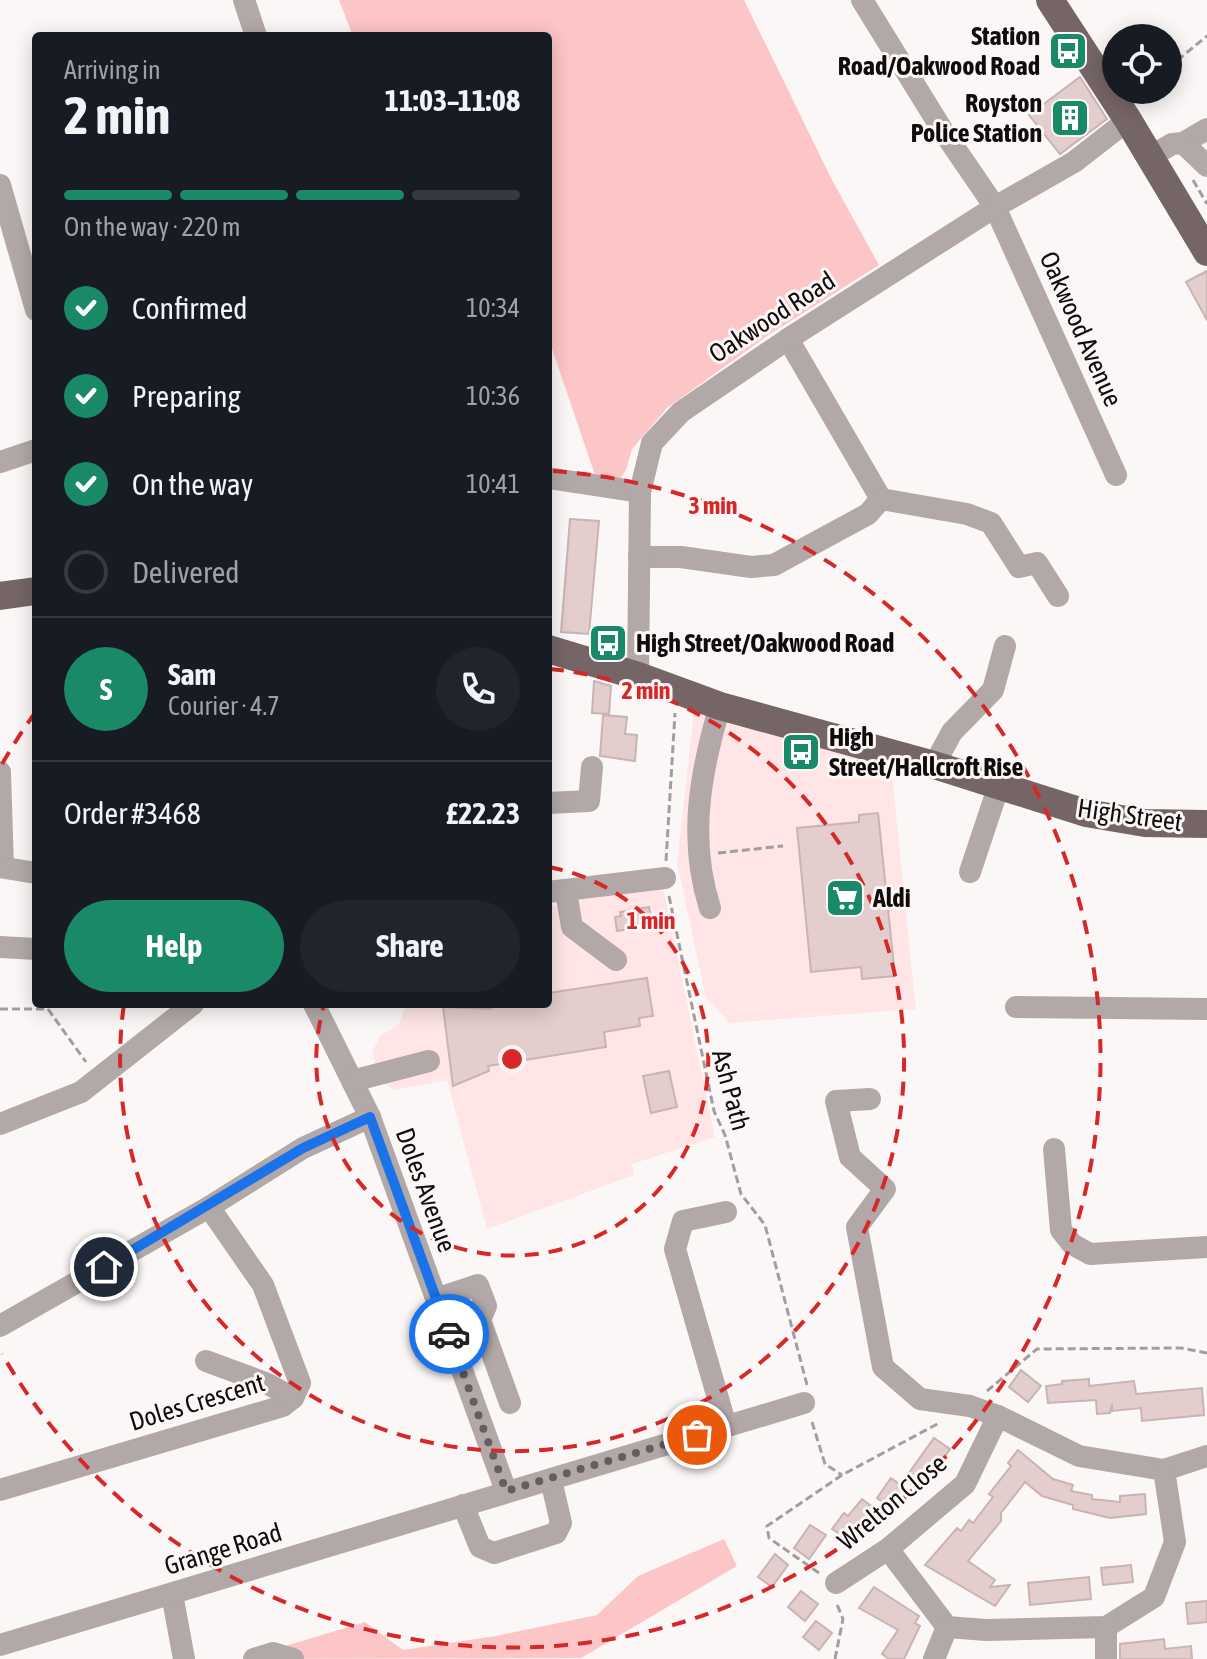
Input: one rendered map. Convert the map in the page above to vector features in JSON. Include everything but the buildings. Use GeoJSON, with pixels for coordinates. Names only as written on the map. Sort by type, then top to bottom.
{"type":"FeatureCollection","features":[{"type":"Feature","properties":{"kind":"main road"},"geometry":{"type":"LineString","coordinates":[[1050,0],[1128,120],[1207,252]]}},
{"type":"Feature","properties":{"kind":"main road"},"geometry":{"type":"LineString","coordinates":[[0,596],[32,592]]}},
{"type":"Feature","properties":{"kind":"main road","name":"High Street"},"geometry":{"type":"LineString","coordinates":[[552,650],[638,676],[720,706],[934,765],[1086,813],[1145,823],[1207,826]]}},
{"type":"Feature","properties":{"kind":"street"},"geometry":{"type":"LineString","coordinates":[[244,0],[255,32]]}},
{"type":"Feature","properties":{"kind":"street","name":"Oakwood Avenue"},"geometry":{"type":"LineString","coordinates":[[862,0],[995,207],[1116,475]]}},
{"type":"Feature","properties":{"kind":"street","name":"Oakwood Road"},"geometry":{"type":"LineString","coordinates":[[638,676],[640,492],[652,443],[681,412],[788,339],[995,207],[1074,162],[1128,120]]}},
{"type":"Feature","properties":{"kind":"street"},"geometry":{"type":"LineString","coordinates":[[1150,157],[1207,129]]}},
{"type":"Feature","properties":{"kind":"street"},"geometry":{"type":"LineString","coordinates":[[1183,143],[1199,155],[1207,166]]}},
{"type":"Feature","properties":{"kind":"street"},"geometry":{"type":"LineString","coordinates":[[0,185],[32,296]]}},
{"type":"Feature","properties":{"kind":"street"},"geometry":{"type":"LineString","coordinates":[[788,339],[881,499],[967,514],[991,523],[1019,567],[1037,563],[1058,596]]}},
{"type":"Feature","properties":{"kind":"street"},"geometry":{"type":"LineString","coordinates":[[0,462],[32,451]]}},
{"type":"Feature","properties":{"kind":"street"},"geometry":{"type":"LineString","coordinates":[[552,479],[640,492]]}},
{"type":"Feature","properties":{"kind":"street"},"geometry":{"type":"LineString","coordinates":[[639,557],[681,557],[751,567],[774,565],[868,514],[881,499]]}},
{"type":"Feature","properties":{"kind":"street"},"geometry":{"type":"LineString","coordinates":[[934,765],[952,732],[993,690],[1005,646]]}},
{"type":"Feature","properties":{"kind":"street"},"geometry":{"type":"LineString","coordinates":[[710,908],[703,887],[698,818],[701,776],[720,706]]}},
{"type":"Feature","properties":{"kind":"street"},"geometry":{"type":"LineString","coordinates":[[552,803],[589,801],[592,767]]}},
{"type":"Feature","properties":{"kind":"street"},"geometry":{"type":"LineString","coordinates":[[0,772],[1,867],[32,872]]}},
{"type":"Feature","properties":{"kind":"street"},"geometry":{"type":"LineString","coordinates":[[970,872],[999,785]]}},
{"type":"Feature","properties":{"kind":"street"},"geometry":{"type":"LineString","coordinates":[[616,960],[572,927],[557,892],[665,878]]}},
{"type":"Feature","properties":{"kind":"street"},"geometry":{"type":"LineString","coordinates":[[0,947],[32,949]]}},
{"type":"Feature","properties":{"kind":"street"},"geometry":{"type":"LineString","coordinates":[[1016,1007],[1207,1009]]}},
{"type":"Feature","properties":{"kind":"street"},"geometry":{"type":"LineString","coordinates":[[0,1124],[81,1092],[183,1008]]}},
{"type":"Feature","properties":{"kind":"street","name":"Doles Avenue"},"geometry":{"type":"LineString","coordinates":[[316,1008],[370,1117],[506,1491]]}},
{"type":"Feature","properties":{"kind":"street"},"geometry":{"type":"LineString","coordinates":[[352,1081],[429,1061]]}},
{"type":"Feature","properties":{"kind":"street"},"geometry":{"type":"LineString","coordinates":[[870,1099],[836,1101],[850,1157],[885,1189],[857,1227],[883,1367],[920,1399],[970,1406],[998,1416],[1079,1456],[1164,1470],[1207,1456]]}},
{"type":"Feature","properties":{"kind":"street"},"geometry":{"type":"LineString","coordinates":[[0,1326],[209,1207],[303,1148],[370,1117]]}},
{"type":"Feature","properties":{"kind":"street"},"geometry":{"type":"LineString","coordinates":[[1054,1149],[1061,1230],[1072,1244],[1090,1254],[1207,1247]]}},
{"type":"Feature","properties":{"kind":"street","name":"Doles Crescent"},"geometry":{"type":"LineString","coordinates":[[0,1490],[283,1406],[293,1398],[300,1383],[263,1285],[209,1207]]}},
{"type":"Feature","properties":{"kind":"street"},"geometry":{"type":"LineString","coordinates":[[726,1212],[683,1221],[675,1249],[726,1426]]}},
{"type":"Feature","properties":{"kind":"street"},"geometry":{"type":"LineString","coordinates":[[436,1299],[478,1285],[486,1306],[480,1320],[510,1403]]}},
{"type":"Feature","properties":{"kind":"street"},"geometry":{"type":"LineString","coordinates":[[206,1361],[268,1384],[293,1398]]}},
{"type":"Feature","properties":{"kind":"street","name":"Grange Road"},"geometry":{"type":"LineString","coordinates":[[1,1638],[172,1594],[804,1403]]}},
{"type":"Feature","properties":{"kind":"street","name":"Wrelton Close"},"geometry":{"type":"LineString","coordinates":[[836,1583],[888,1549],[965,1484],[998,1416]]}},
{"type":"Feature","properties":{"kind":"street"},"geometry":{"type":"LineString","coordinates":[[888,1549],[947,1627],[986,1630],[1106,1627],[1154,1597],[1175,1542],[1164,1470]]}},
{"type":"Feature","properties":{"kind":"street"},"geometry":{"type":"LineString","coordinates":[[463,1505],[480,1547],[494,1553],[556,1533],[561,1523],[551,1480]]}},
{"type":"Feature","properties":{"kind":"street"},"geometry":{"type":"LineString","coordinates":[[172,1594],[184,1659]]}},
{"type":"Feature","properties":{"kind":"street"},"geometry":{"type":"LineString","coordinates":[[934,1659],[947,1627]]}},
{"type":"Feature","properties":{"kind":"street"},"geometry":{"type":"LineString","coordinates":[[1106,1627],[1106,1659]]}},
{"type":"Feature","properties":{"kind":"street"},"geometry":{"type":"LineString","coordinates":[[254,1659],[273,1653],[293,1659]]}},
{"type":"Feature","properties":{"kind":"path"},"geometry":{"type":"LineString","coordinates":[[1182,57],[1207,36]]}},
{"type":"Feature","properties":{"kind":"path","name":"Ash Path"},"geometry":{"type":"LineString","coordinates":[[677,690],[665,878],[714,1111],[725,1135],[741,1194],[765,1225],[808,1391],[804,1403],[825,1464],[842,1475]]}},
{"type":"Feature","properties":{"kind":"path"},"geometry":{"type":"LineString","coordinates":[[711,854],[783,846]]}},
{"type":"Feature","properties":{"kind":"path"},"geometry":{"type":"LineString","coordinates":[[0,1009],[48,1009],[97,1078]]}},
{"type":"Feature","properties":{"kind":"path"},"geometry":{"type":"LineString","coordinates":[[835,1659],[843,1619],[835,1599],[836,1583],[769,1538],[767,1526],[842,1475],[970,1406],[1037,1349],[1181,1348],[1207,1353]]}},
{"type":"Feature","properties":{"kind":"shaded area"},"geometry":{"type":"Polygon","coordinates":[[[339,0],[744,0],[831,178],[879,265],[770,334],[667,408],[632,449],[626,470],[619,480],[596,478],[552,349],[552,32],[351,32],[339,0]]]}},
{"type":"Feature","properties":{"kind":"shaded area"},"geometry":{"type":"Polygon","coordinates":[[[694,712],[891,766],[916,1009],[730,1023],[706,998],[677,863],[694,712]]]}},
{"type":"Feature","properties":{"kind":"shaded area"},"geometry":{"type":"Polygon","coordinates":[[[660,887],[664,892],[715,1137],[632,1164],[634,1175],[487,1229],[447,1080],[395,1090],[381,1082],[372,1052],[381,1035],[399,1025],[405,1008],[552,1008],[552,906],[561,907],[579,896],[660,887]]]}},
{"type":"Feature","properties":{"kind":"shaded area"},"geometry":{"type":"Polygon","coordinates":[[[724,1539],[737,1566],[581,1658],[242,1659],[365,1622],[403,1650],[496,1636],[597,1615],[638,1576],[724,1539]]]}},
{"type":"Feature","properties":{"kind":"way so far"},"geometry":{"type":"LineString","coordinates":[[449,1334],[506,1491],[697,1435]]}},
{"type":"Feature","properties":{"kind":"place","name":"Station Road/Oakwood Road"},"geometry":{"type":"Point","coordinates":[1068,51]}},
{"type":"Feature","properties":{"kind":"place","name":"Royston Police Station"},"geometry":{"type":"Point","coordinates":[1070,118]}},
{"type":"Feature","properties":{"kind":"place","name":"High Street/Oakwood Road"},"geometry":{"type":"Point","coordinates":[608,643]}},
{"type":"Feature","properties":{"kind":"place","name":"High Street/Hallcroft Rise"},"geometry":{"type":"Point","coordinates":[801,752]}},
{"type":"Feature","properties":{"kind":"place","name":"Aldi"},"geometry":{"type":"Point","coordinates":[845,898]}},
{"type":"Feature","properties":{"kind":"route"},"geometry":{"type":"LineString","coordinates":[[104,1267],[303,1148],[370,1117],[449,1334]]}}]}
